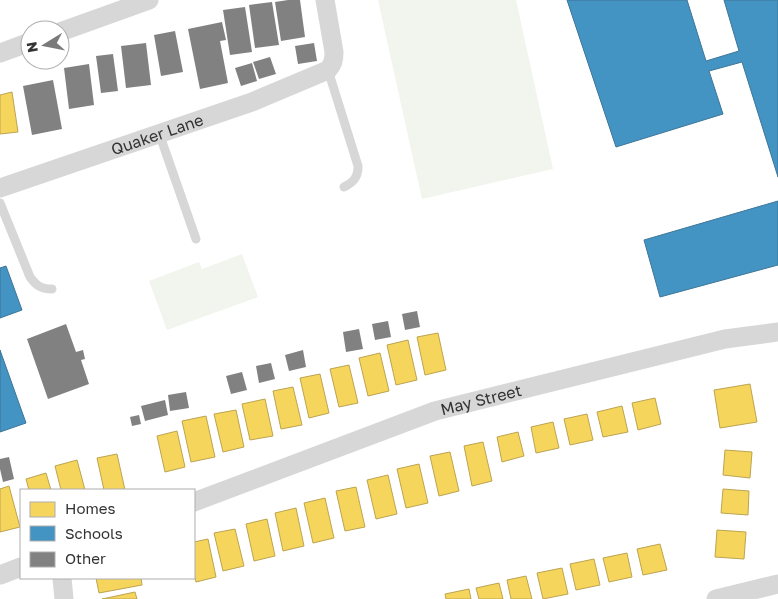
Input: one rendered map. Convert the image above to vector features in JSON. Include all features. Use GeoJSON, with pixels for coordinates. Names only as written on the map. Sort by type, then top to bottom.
{"type":"FeatureCollection","features":[{"type":"Feature","properties":{"kind":"street"},"geometry":{"type":"LineString","coordinates":[[70,28],[149,0]]}},
{"type":"Feature","properties":{"kind":"street"},"geometry":{"type":"LineString","coordinates":[[321,73],[332,65],[334,52],[324,0]]}},
{"type":"Feature","properties":{"kind":"street"},"geometry":{"type":"LineString","coordinates":[[0,53],[20,46]]}},
{"type":"Feature","properties":{"kind":"street","name":"Quaker Lane"},"geometry":{"type":"LineString","coordinates":[[0,188],[252,102],[321,73]]}},
{"type":"Feature","properties":{"kind":"street","name":"May Street"},"geometry":{"type":"LineString","coordinates":[[195,502],[435,411],[725,339],[778,332]]}},
{"type":"Feature","properties":{"kind":"street"},"geometry":{"type":"LineString","coordinates":[[0,575],[20,567]]}},
{"type":"Feature","properties":{"kind":"street"},"geometry":{"type":"LineString","coordinates":[[62,579],[64,599]]}},
{"type":"Feature","properties":{"kind":"street"},"geometry":{"type":"LineString","coordinates":[[716,599],[778,584]]}},
{"type":"Feature","properties":{"kind":"lane"},"geometry":{"type":"LineString","coordinates":[[321,73],[358,166],[356,179],[352,184],[344,187]]}},
{"type":"Feature","properties":{"kind":"lane"},"geometry":{"type":"LineString","coordinates":[[159,133],[196,239]]}},
{"type":"Feature","properties":{"kind":"lane"},"geometry":{"type":"LineString","coordinates":[[0,204],[30,276],[36,285],[43,289],[52,289]]}},
{"type":"Feature","properties":{"kind":"shaded area"},"geometry":{"type":"Polygon","coordinates":[[[378,0],[516,0],[553,169],[422,199],[378,0]]]}},
{"type":"Feature","properties":{"kind":"shaded area"},"geometry":{"type":"Polygon","coordinates":[[[242,254],[258,297],[167,330],[149,281],[199,262],[202,269],[242,254]]]}},
{"type":"Feature","properties":{"kind":"building: Homes"},"geometry":{"type":"Polygon","coordinates":[[[12,92],[18,132],[0,134],[0,95],[12,92]]]}},
{"type":"Feature","properties":{"kind":"building: Homes"},"geometry":{"type":"Polygon","coordinates":[[[438,333],[446,370],[425,375],[417,337],[438,333]]]}},
{"type":"Feature","properties":{"kind":"building: Homes"},"geometry":{"type":"Polygon","coordinates":[[[408,340],[417,380],[396,385],[387,345],[408,340]]]}},
{"type":"Feature","properties":{"kind":"building: Homes"},"geometry":{"type":"Polygon","coordinates":[[[380,353],[389,391],[368,396],[359,358],[380,353]]]}},
{"type":"Feature","properties":{"kind":"building: Homes"},"geometry":{"type":"Polygon","coordinates":[[[349,365],[358,403],[339,407],[330,369],[349,365]]]}},
{"type":"Feature","properties":{"kind":"building: Homes"},"geometry":{"type":"Polygon","coordinates":[[[320,374],[329,413],[309,418],[300,378],[320,374]]]}},
{"type":"Feature","properties":{"kind":"building: Homes"},"geometry":{"type":"Polygon","coordinates":[[[750,384],[757,422],[720,428],[714,390],[750,384]]]}},
{"type":"Feature","properties":{"kind":"building: Homes"},"geometry":{"type":"Polygon","coordinates":[[[293,387],[302,425],[281,429],[273,391],[293,387]]]}},
{"type":"Feature","properties":{"kind":"building: Homes"},"geometry":{"type":"Polygon","coordinates":[[[655,398],[661,424],[638,430],[632,403],[655,398]]]}},
{"type":"Feature","properties":{"kind":"building: Homes"},"geometry":{"type":"Polygon","coordinates":[[[265,399],[273,436],[250,440],[242,404],[265,399]]]}},
{"type":"Feature","properties":{"kind":"building: Homes"},"geometry":{"type":"Polygon","coordinates":[[[622,406],[628,432],[603,437],[597,412],[622,406]]]}},
{"type":"Feature","properties":{"kind":"building: Homes"},"geometry":{"type":"Polygon","coordinates":[[[236,410],[244,447],[223,452],[214,414],[236,410]]]}},
{"type":"Feature","properties":{"kind":"building: Homes"},"geometry":{"type":"Polygon","coordinates":[[[587,414],[593,440],[570,445],[564,419],[587,414]]]}},
{"type":"Feature","properties":{"kind":"building: Homes"},"geometry":{"type":"Polygon","coordinates":[[[206,416],[215,457],[191,462],[182,421],[206,416]]]}},
{"type":"Feature","properties":{"kind":"building: Homes"},"geometry":{"type":"Polygon","coordinates":[[[553,422],[559,448],[536,453],[531,427],[553,422]]]}},
{"type":"Feature","properties":{"kind":"building: Homes"},"geometry":{"type":"Polygon","coordinates":[[[177,431],[185,467],[165,472],[157,436],[177,431]]]}},
{"type":"Feature","properties":{"kind":"building: Homes"},"geometry":{"type":"Polygon","coordinates":[[[518,432],[524,456],[502,462],[497,437],[518,432]]]}},
{"type":"Feature","properties":{"kind":"building: Homes"},"geometry":{"type":"Polygon","coordinates":[[[483,442],[492,481],[472,486],[464,446],[483,442]]]}},
{"type":"Feature","properties":{"kind":"building: Homes"},"geometry":{"type":"Polygon","coordinates":[[[725,450],[752,452],[750,478],[723,475],[725,450]]]}},
{"type":"Feature","properties":{"kind":"building: Homes"},"geometry":{"type":"Polygon","coordinates":[[[450,452],[459,491],[439,496],[430,456],[450,452]]]}},
{"type":"Feature","properties":{"kind":"building: Homes"},"geometry":{"type":"Polygon","coordinates":[[[117,454],[125,489],[104,489],[97,458],[117,454]]]}},
{"type":"Feature","properties":{"kind":"building: Homes"},"geometry":{"type":"Polygon","coordinates":[[[77,460],[85,489],[61,489],[55,466],[77,460]]]}},
{"type":"Feature","properties":{"kind":"building: Homes"},"geometry":{"type":"Polygon","coordinates":[[[419,464],[428,503],[406,508],[397,469],[419,464]]]}},
{"type":"Feature","properties":{"kind":"building: Homes"},"geometry":{"type":"Polygon","coordinates":[[[46,473],[51,489],[29,489],[26,479],[46,473]]]}},
{"type":"Feature","properties":{"kind":"building: Homes"},"geometry":{"type":"Polygon","coordinates":[[[388,475],[397,514],[376,519],[367,480],[388,475]]]}},
{"type":"Feature","properties":{"kind":"building: Homes"},"geometry":{"type":"Polygon","coordinates":[[[9,486],[20,527],[0,532],[0,489],[9,486]]]}},
{"type":"Feature","properties":{"kind":"building: Homes"},"geometry":{"type":"Polygon","coordinates":[[[356,487],[365,527],[345,531],[336,491],[356,487]]]}},
{"type":"Feature","properties":{"kind":"building: Homes"},"geometry":{"type":"Polygon","coordinates":[[[723,489],[749,491],[748,515],[721,513],[723,489]]]}},
{"type":"Feature","properties":{"kind":"building: Homes"},"geometry":{"type":"Polygon","coordinates":[[[325,498],[334,538],[313,543],[304,503],[325,498]]]}},
{"type":"Feature","properties":{"kind":"building: Homes"},"geometry":{"type":"Polygon","coordinates":[[[296,508],[304,546],[283,551],[275,513],[296,508]]]}},
{"type":"Feature","properties":{"kind":"building: Homes"},"geometry":{"type":"Polygon","coordinates":[[[267,519],[275,556],[254,561],[246,524],[267,519]]]}},
{"type":"Feature","properties":{"kind":"building: Homes"},"geometry":{"type":"Polygon","coordinates":[[[235,529],[244,566],[223,571],[214,533],[235,529]]]}},
{"type":"Feature","properties":{"kind":"building: Homes"},"geometry":{"type":"Polygon","coordinates":[[[717,530],[746,532],[744,559],[715,557],[717,530]]]}},
{"type":"Feature","properties":{"kind":"building: Homes"},"geometry":{"type":"Polygon","coordinates":[[[208,539],[216,577],[196,582],[195,542],[208,539]]]}},
{"type":"Feature","properties":{"kind":"building: Homes"},"geometry":{"type":"Polygon","coordinates":[[[660,544],[667,570],[643,575],[637,549],[660,544]]]}},
{"type":"Feature","properties":{"kind":"building: Homes"},"geometry":{"type":"Polygon","coordinates":[[[627,553],[632,577],[609,582],[603,558],[627,553]]]}},
{"type":"Feature","properties":{"kind":"building: Homes"},"geometry":{"type":"Polygon","coordinates":[[[594,559],[600,585],[576,590],[570,564],[594,559]]]}},
{"type":"Feature","properties":{"kind":"building: Homes"},"geometry":{"type":"Polygon","coordinates":[[[562,568],[568,594],[543,599],[537,573],[562,568]]]}},
{"type":"Feature","properties":{"kind":"building: Homes"},"geometry":{"type":"Polygon","coordinates":[[[526,576],[532,599],[511,599],[507,580],[526,576]]]}},
{"type":"Feature","properties":{"kind":"building: Homes"},"geometry":{"type":"Polygon","coordinates":[[[96,579],[141,579],[142,585],[99,593],[96,579]]]}},
{"type":"Feature","properties":{"kind":"building: Homes"},"geometry":{"type":"Polygon","coordinates":[[[499,583],[503,599],[479,599],[476,588],[499,583]]]}},
{"type":"Feature","properties":{"kind":"building: Homes"},"geometry":{"type":"Polygon","coordinates":[[[469,589],[471,599],[446,599],[445,594],[469,589]]]}},
{"type":"Feature","properties":{"kind":"building: Homes"},"geometry":{"type":"Polygon","coordinates":[[[135,592],[137,599],[102,599],[135,592]]]}},
{"type":"Feature","properties":{"kind":"building: Schools"},"geometry":{"type":"Polygon","coordinates":[[[567,0],[687,0],[706,61],[739,51],[724,0],[778,0],[778,177],[742,62],[709,71],[723,114],[616,147],[567,0]]]}},
{"type":"Feature","properties":{"kind":"building: Schools"},"geometry":{"type":"Polygon","coordinates":[[[778,201],[778,265],[660,297],[644,240],[778,201]]]}},
{"type":"Feature","properties":{"kind":"building: Schools"},"geometry":{"type":"Polygon","coordinates":[[[6,266],[22,310],[0,318],[0,268],[6,266]]]}},
{"type":"Feature","properties":{"kind":"building: Schools"},"geometry":{"type":"Polygon","coordinates":[[[0,350],[26,423],[0,432],[0,350]]]}},
{"type":"Feature","properties":{"kind":"building: Other"},"geometry":{"type":"Polygon","coordinates":[[[300,0],[305,37],[281,41],[275,2],[300,0]]]}},
{"type":"Feature","properties":{"kind":"building: Other"},"geometry":{"type":"Polygon","coordinates":[[[272,2],[279,45],[255,48],[249,5],[272,2]]]}},
{"type":"Feature","properties":{"kind":"building: Other"},"geometry":{"type":"Polygon","coordinates":[[[245,7],[252,52],[230,55],[223,10],[245,7]]]}},
{"type":"Feature","properties":{"kind":"building: Other"},"geometry":{"type":"Polygon","coordinates":[[[222,22],[226,40],[220,41],[228,83],[200,89],[188,29],[222,22]]]}},
{"type":"Feature","properties":{"kind":"building: Other"},"geometry":{"type":"Polygon","coordinates":[[[175,31],[183,72],[161,76],[154,35],[175,31]]]}},
{"type":"Feature","properties":{"kind":"building: Other"},"geometry":{"type":"Polygon","coordinates":[[[146,43],[151,85],[126,88],[121,46],[146,43]]]}},
{"type":"Feature","properties":{"kind":"building: Other"},"geometry":{"type":"Polygon","coordinates":[[[314,43],[317,61],[298,64],[295,46],[314,43]]]}},
{"type":"Feature","properties":{"kind":"building: Other"},"geometry":{"type":"Polygon","coordinates":[[[113,54],[118,91],[101,93],[96,56],[113,54]]]}},
{"type":"Feature","properties":{"kind":"building: Other"},"geometry":{"type":"Polygon","coordinates":[[[270,57],[276,74],[259,79],[253,62],[270,57]]]}},
{"type":"Feature","properties":{"kind":"building: Other"},"geometry":{"type":"Polygon","coordinates":[[[252,63],[257,81],[241,86],[235,68],[252,63]]]}},
{"type":"Feature","properties":{"kind":"building: Other"},"geometry":{"type":"Polygon","coordinates":[[[89,64],[94,105],[69,109],[64,70],[70,70],[70,67],[89,64]]]}},
{"type":"Feature","properties":{"kind":"building: Other"},"geometry":{"type":"Polygon","coordinates":[[[53,80],[62,129],[32,135],[23,86],[53,80]]]}},
{"type":"Feature","properties":{"kind":"building: Other"},"geometry":{"type":"Polygon","coordinates":[[[417,311],[420,327],[405,330],[402,314],[417,311]]]}},
{"type":"Feature","properties":{"kind":"building: Other"},"geometry":{"type":"Polygon","coordinates":[[[388,321],[391,337],[375,340],[372,324],[388,321]]]}},
{"type":"Feature","properties":{"kind":"building: Other"},"geometry":{"type":"Polygon","coordinates":[[[66,324],[76,352],[83,350],[85,359],[81,360],[89,384],[48,399],[27,339],[66,324]]]}},
{"type":"Feature","properties":{"kind":"building: Other"},"geometry":{"type":"Polygon","coordinates":[[[359,329],[363,349],[346,352],[343,332],[359,329]]]}},
{"type":"Feature","properties":{"kind":"building: Other"},"geometry":{"type":"Polygon","coordinates":[[[303,350],[306,367],[289,371],[285,355],[303,350]]]}},
{"type":"Feature","properties":{"kind":"building: Other"},"geometry":{"type":"Polygon","coordinates":[[[271,363],[275,379],[259,383],[256,366],[271,363]]]}},
{"type":"Feature","properties":{"kind":"building: Other"},"geometry":{"type":"Polygon","coordinates":[[[242,372],[247,390],[231,394],[226,376],[242,372]]]}},
{"type":"Feature","properties":{"kind":"building: Other"},"geometry":{"type":"Polygon","coordinates":[[[186,392],[189,408],[170,411],[168,395],[186,392]]]}},
{"type":"Feature","properties":{"kind":"building: Other"},"geometry":{"type":"Polygon","coordinates":[[[165,400],[168,415],[145,421],[141,406],[165,400]]]}},
{"type":"Feature","properties":{"kind":"building: Other"},"geometry":{"type":"Polygon","coordinates":[[[139,415],[141,424],[132,426],[130,417],[139,415]]]}},
{"type":"Feature","properties":{"kind":"building: Other"},"geometry":{"type":"Polygon","coordinates":[[[9,457],[14,479],[3,482],[0,459],[9,457]]]}}]}
